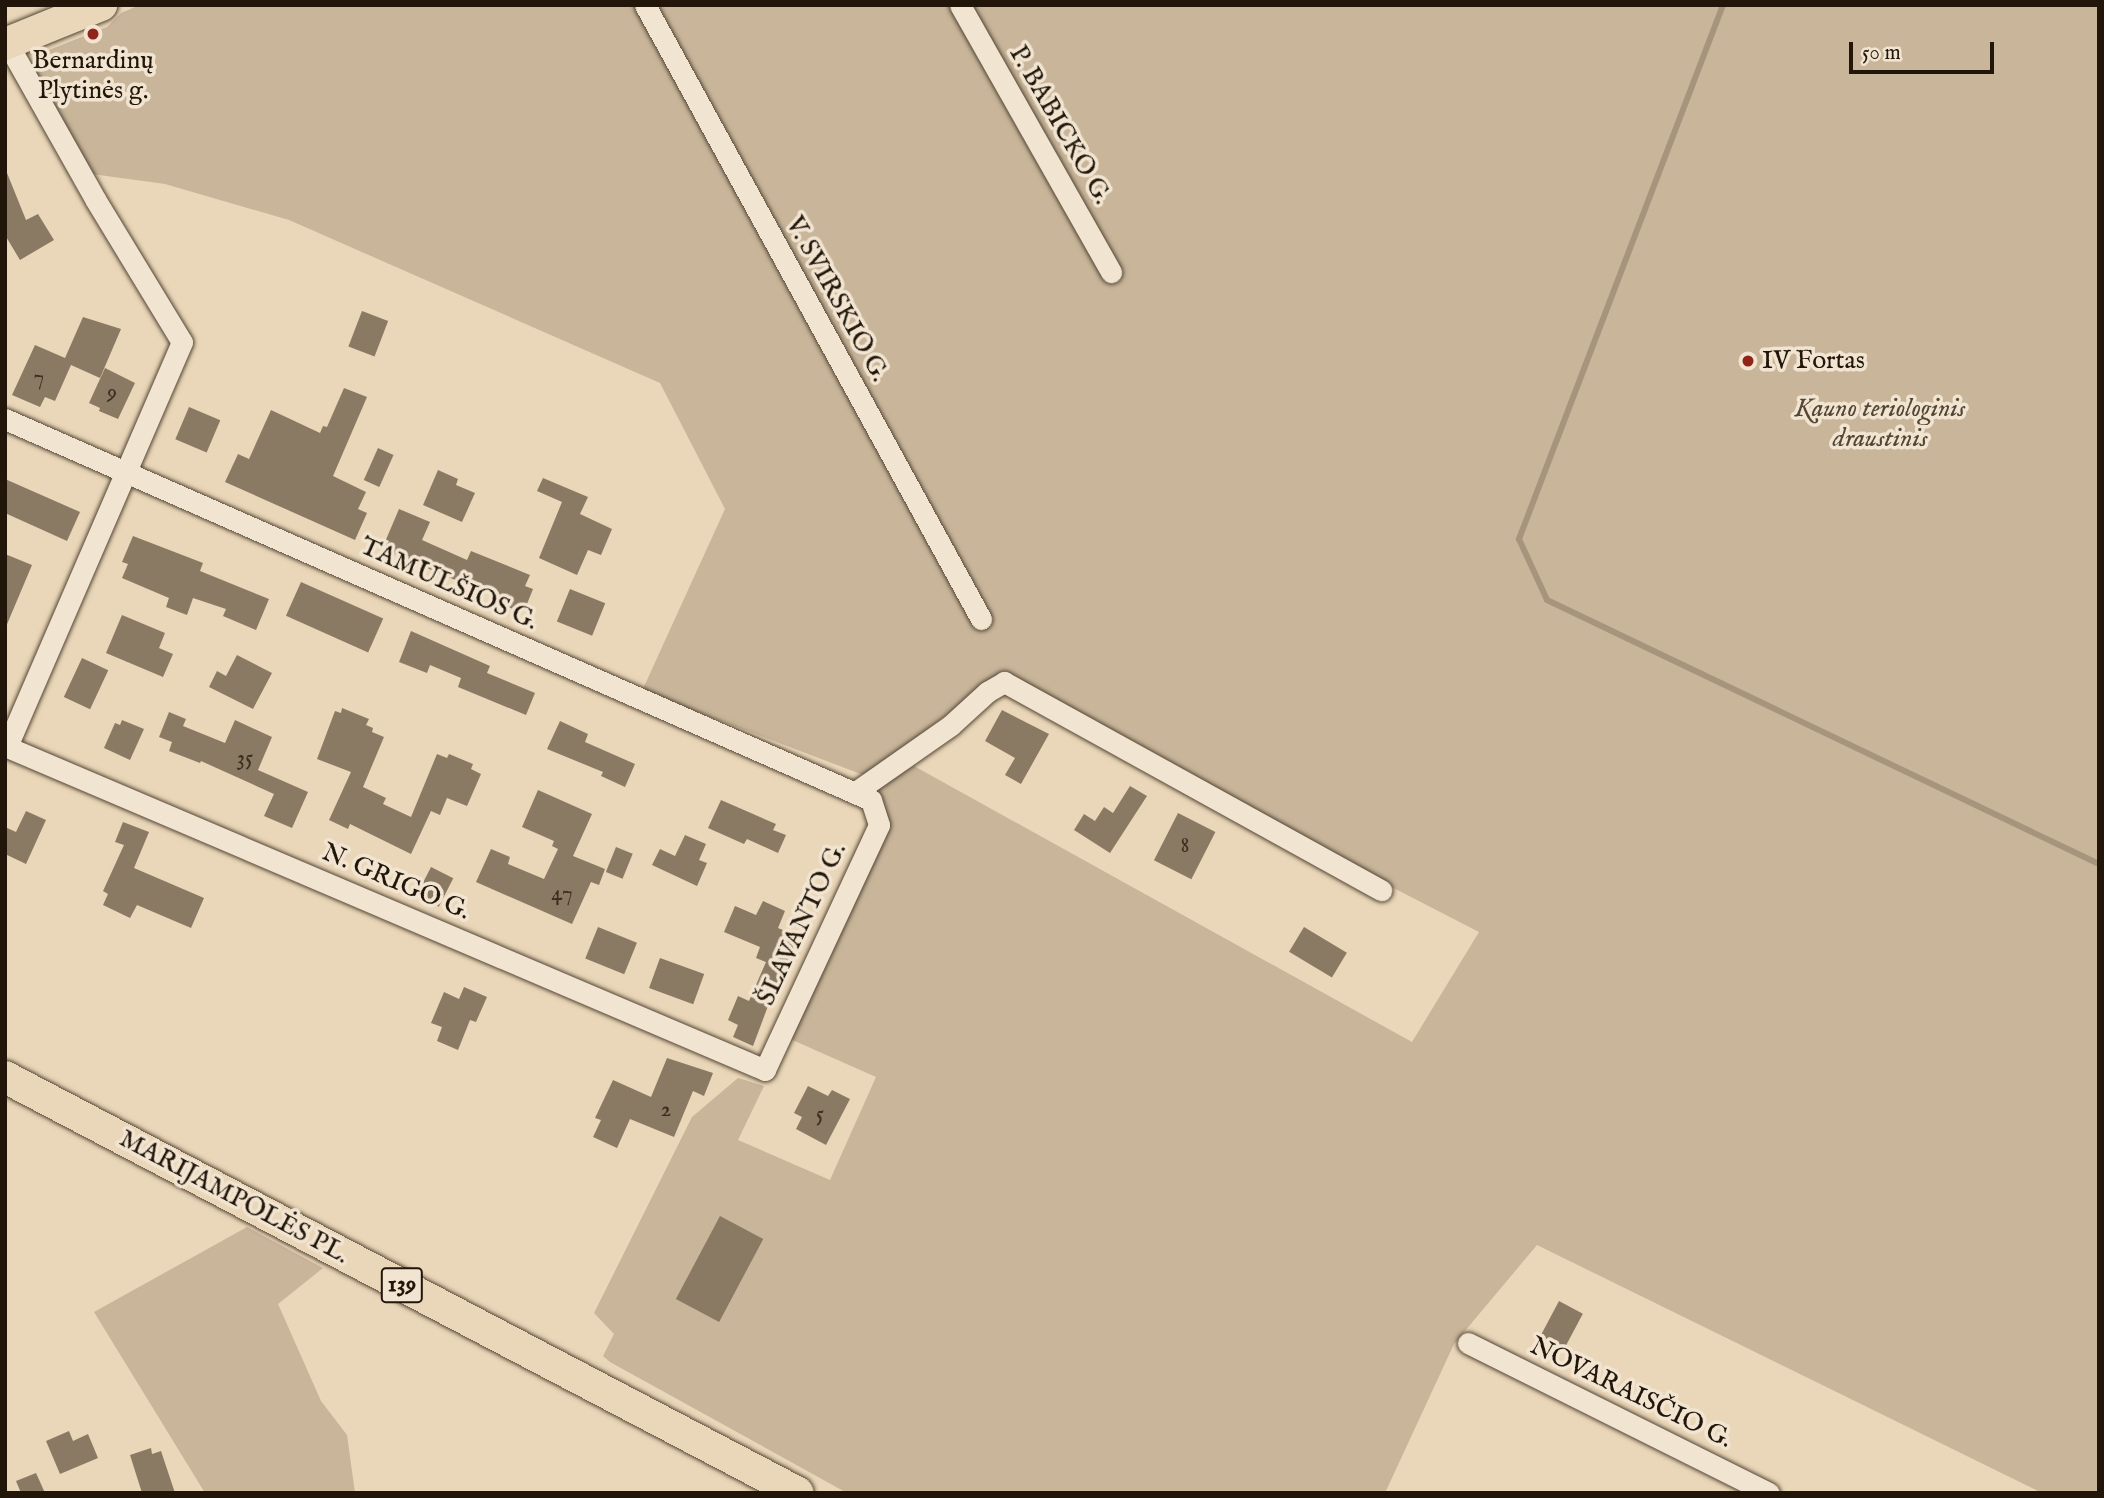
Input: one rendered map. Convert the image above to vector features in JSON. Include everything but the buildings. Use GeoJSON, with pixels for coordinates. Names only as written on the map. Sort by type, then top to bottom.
{"type":"FeatureCollection","features":[{"type":"Feature","properties":{"kind":"main road"},"geometry":{"type":"LineString","coordinates":[[6,42],[101,5]]}},
{"type":"Feature","properties":{"kind":"main road","name":"MARIJAMPOLĖS PL."},"geometry":{"type":"LineString","coordinates":[[5,1077],[798,1493]]}},
{"type":"Feature","properties":{"kind":"street","name":"V. SVIRSKIO G."},"geometry":{"type":"LineString","coordinates":[[645,5],[981,619]]}},
{"type":"Feature","properties":{"kind":"street","name":"P. BABICKO G."},"geometry":{"type":"LineString","coordinates":[[960,5],[1111,272]]}},
{"type":"Feature","properties":{"kind":"street"},"geometry":{"type":"LineString","coordinates":[[6,42],[95,199],[183,342],[128,473],[6,746]]}},
{"type":"Feature","properties":{"kind":"street","name":"TAMULŠIOS G."},"geometry":{"type":"LineString","coordinates":[[5,419],[862,797]]}},
{"type":"Feature","properties":{"kind":"street"},"geometry":{"type":"LineString","coordinates":[[862,797],[951,725],[987,692],[1004,682],[1381,890]]}},
{"type":"Feature","properties":{"kind":"street","name":"N. GRIGO G."},"geometry":{"type":"LineString","coordinates":[[6,746],[765,1070]]}},
{"type":"Feature","properties":{"kind":"street","name":"ŠLAVANTO G."},"geometry":{"type":"LineString","coordinates":[[765,1070],[879,825],[862,797]]}},
{"type":"Feature","properties":{"kind":"street","name":"NOVARAISČIO G."},"geometry":{"type":"LineString","coordinates":[[1468,1343],[1769,1493]]}},
{"type":"Feature","properties":{"kind":"green space","name":"Kauno teriologinis draustinis"},"geometry":{"type":"Polygon","coordinates":[[[140,5],[2099,5],[2099,1493],[2042,1493],[1537,1245],[1454,1344],[1385,1493],[847,1493],[610,1362],[603,1356],[614,1334],[594,1313],[692,1117],[738,1078],[764,1086],[738,1140],[830,1180],[876,1077],[788,1038],[889,827],[878,787],[914,766],[1412,1042],[1479,932],[1312,846],[997,676],[866,776],[642,691],[725,509],[660,383],[289,220],[165,184],[92,174],[34,70],[44,52],[107,27],[121,13],[140,5]]]}},
{"type":"Feature","properties":{"kind":"green space"},"geometry":{"type":"Polygon","coordinates":[[[247,1227],[323,1268],[278,1304],[321,1401],[347,1435],[355,1493],[205,1493],[94,1312],[247,1227]]]}},
{"type":"Feature","properties":{"kind":"waterway"},"geometry":{"type":"LineString","coordinates":[[1723,5],[1519,539],[1547,600],[2099,864]]}},
{"type":"Feature","properties":{"kind":"place","name":"Bernardinų Plytinės g."},"geometry":{"type":"Point","coordinates":[93,34]}},
{"type":"Feature","properties":{"kind":"place","name":"IV Fortas"},"geometry":{"type":"Point","coordinates":[1748,361]}}]}
